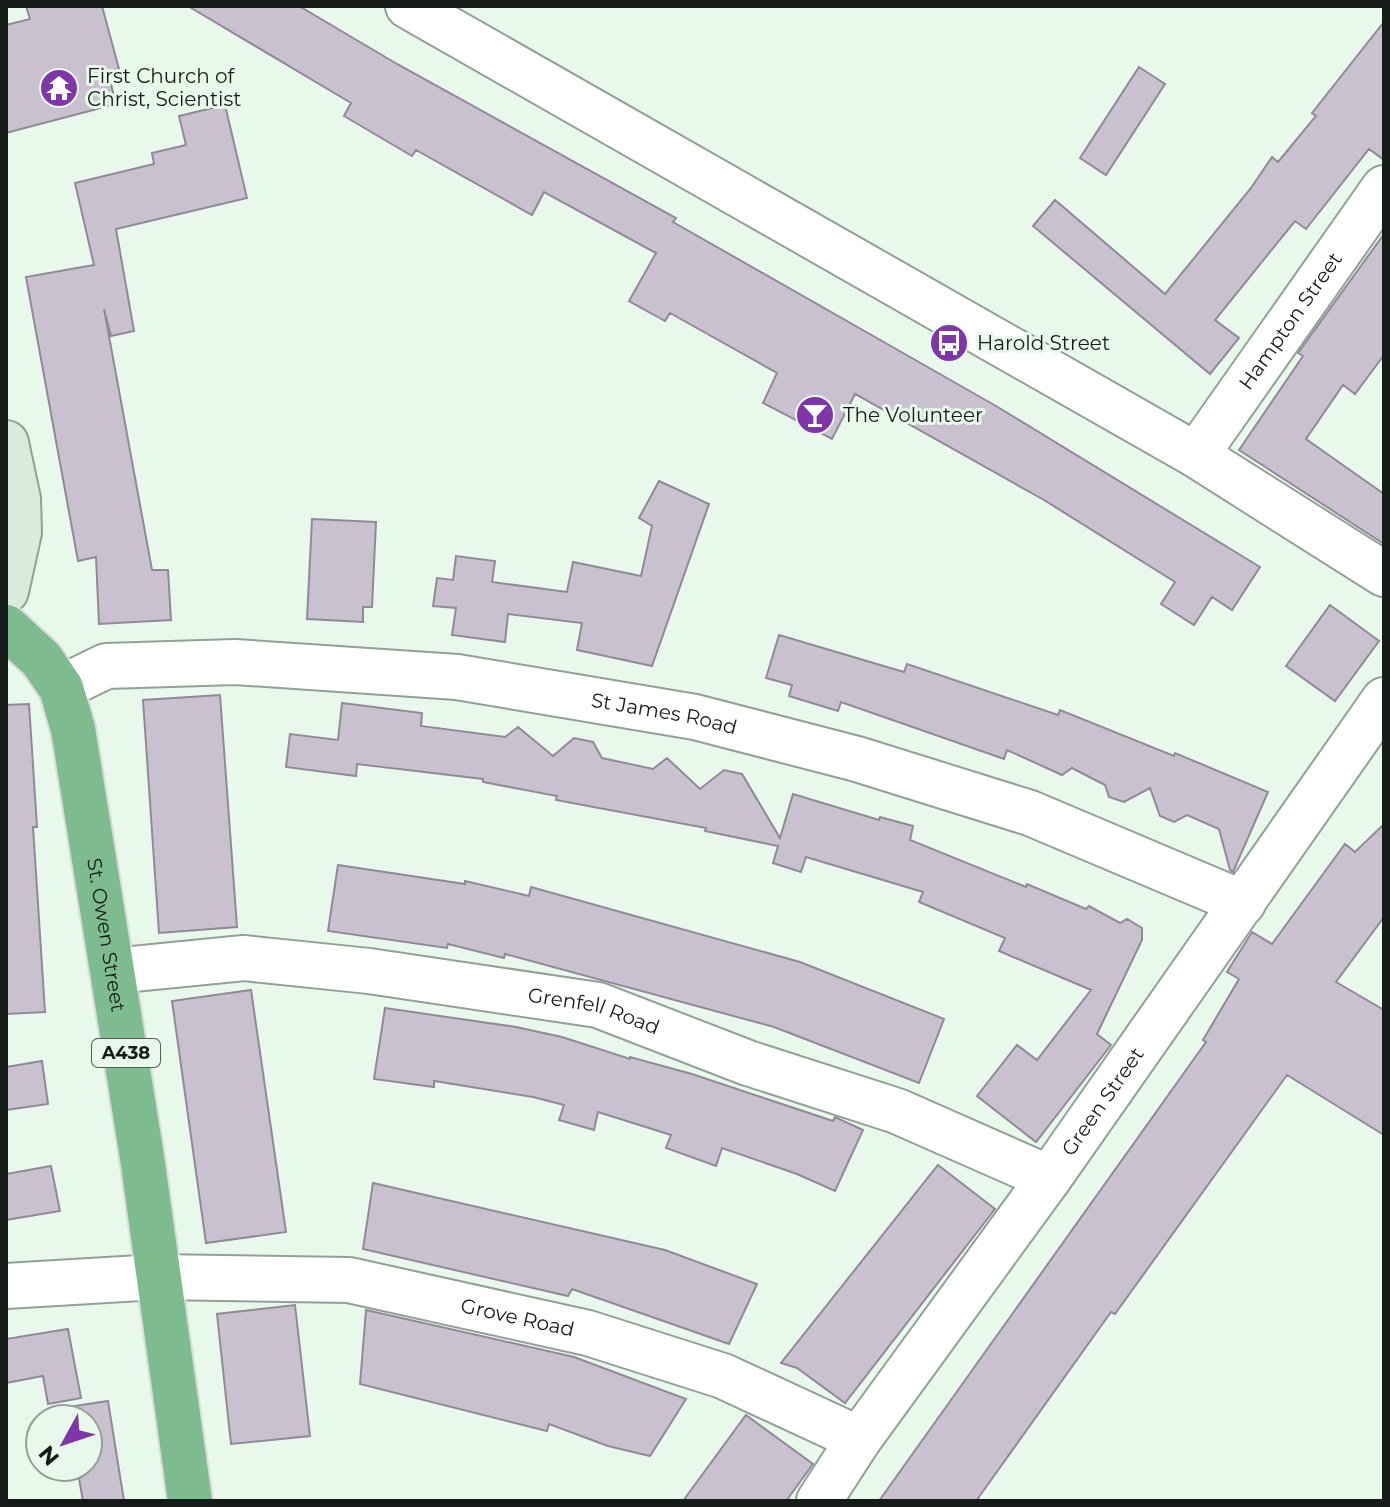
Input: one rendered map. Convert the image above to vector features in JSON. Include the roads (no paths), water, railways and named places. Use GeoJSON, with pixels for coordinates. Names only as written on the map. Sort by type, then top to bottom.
{"type":"FeatureCollection","features":[{"type":"Feature","properties":{"kind":"highway","name":"St. Owen Street"},"geometry":{"type":"LineString","coordinates":[[6,627],[41,659],[61,688],[73,729],[142,1157],[190,1501]]}},
{"type":"Feature","properties":{"kind":"main road"},"geometry":{"type":"LineString","coordinates":[[6,443],[18,499],[19,532],[6,591]]}},
{"type":"Feature","properties":{"kind":"street"},"geometry":{"type":"LineString","coordinates":[[408,6],[1196,455],[1384,574]]}},
{"type":"Feature","properties":{"kind":"street","name":"Hampton Street"},"geometry":{"type":"LineString","coordinates":[[1196,455],[1384,188]]}},
{"type":"Feature","properties":{"kind":"street","name":"St James Road"},"geometry":{"type":"LineString","coordinates":[[61,688],[106,666],[235,662],[457,677],[695,717],[857,759],[1030,813],[1243,903]]}},
{"type":"Feature","properties":{"kind":"street","name":"Green Street"},"geometry":{"type":"LineString","coordinates":[[819,1501],[859,1439],[1049,1178],[1384,700]]}},
{"type":"Feature","properties":{"kind":"street","name":"Grenfell Road"},"geometry":{"type":"LineString","coordinates":[[113,971],[244,958],[369,971],[598,1005],[748,1063],[897,1111],[1049,1178]]}},
{"type":"Feature","properties":{"kind":"street","name":"Grove Road"},"geometry":{"type":"LineString","coordinates":[[6,1286],[157,1277],[349,1280],[574,1329],[723,1376],[859,1439]]}},
{"type":"Feature","properties":{"kind":"place","name":"First Church of Christ, Scientist"},"geometry":{"type":"Point","coordinates":[59,88]}},
{"type":"Feature","properties":{"kind":"place","name":"Harold Street"},"geometry":{"type":"Point","coordinates":[949,343]}},
{"type":"Feature","properties":{"kind":"place","name":"The Volunteer"},"geometry":{"type":"Point","coordinates":[815,415]}}]}
